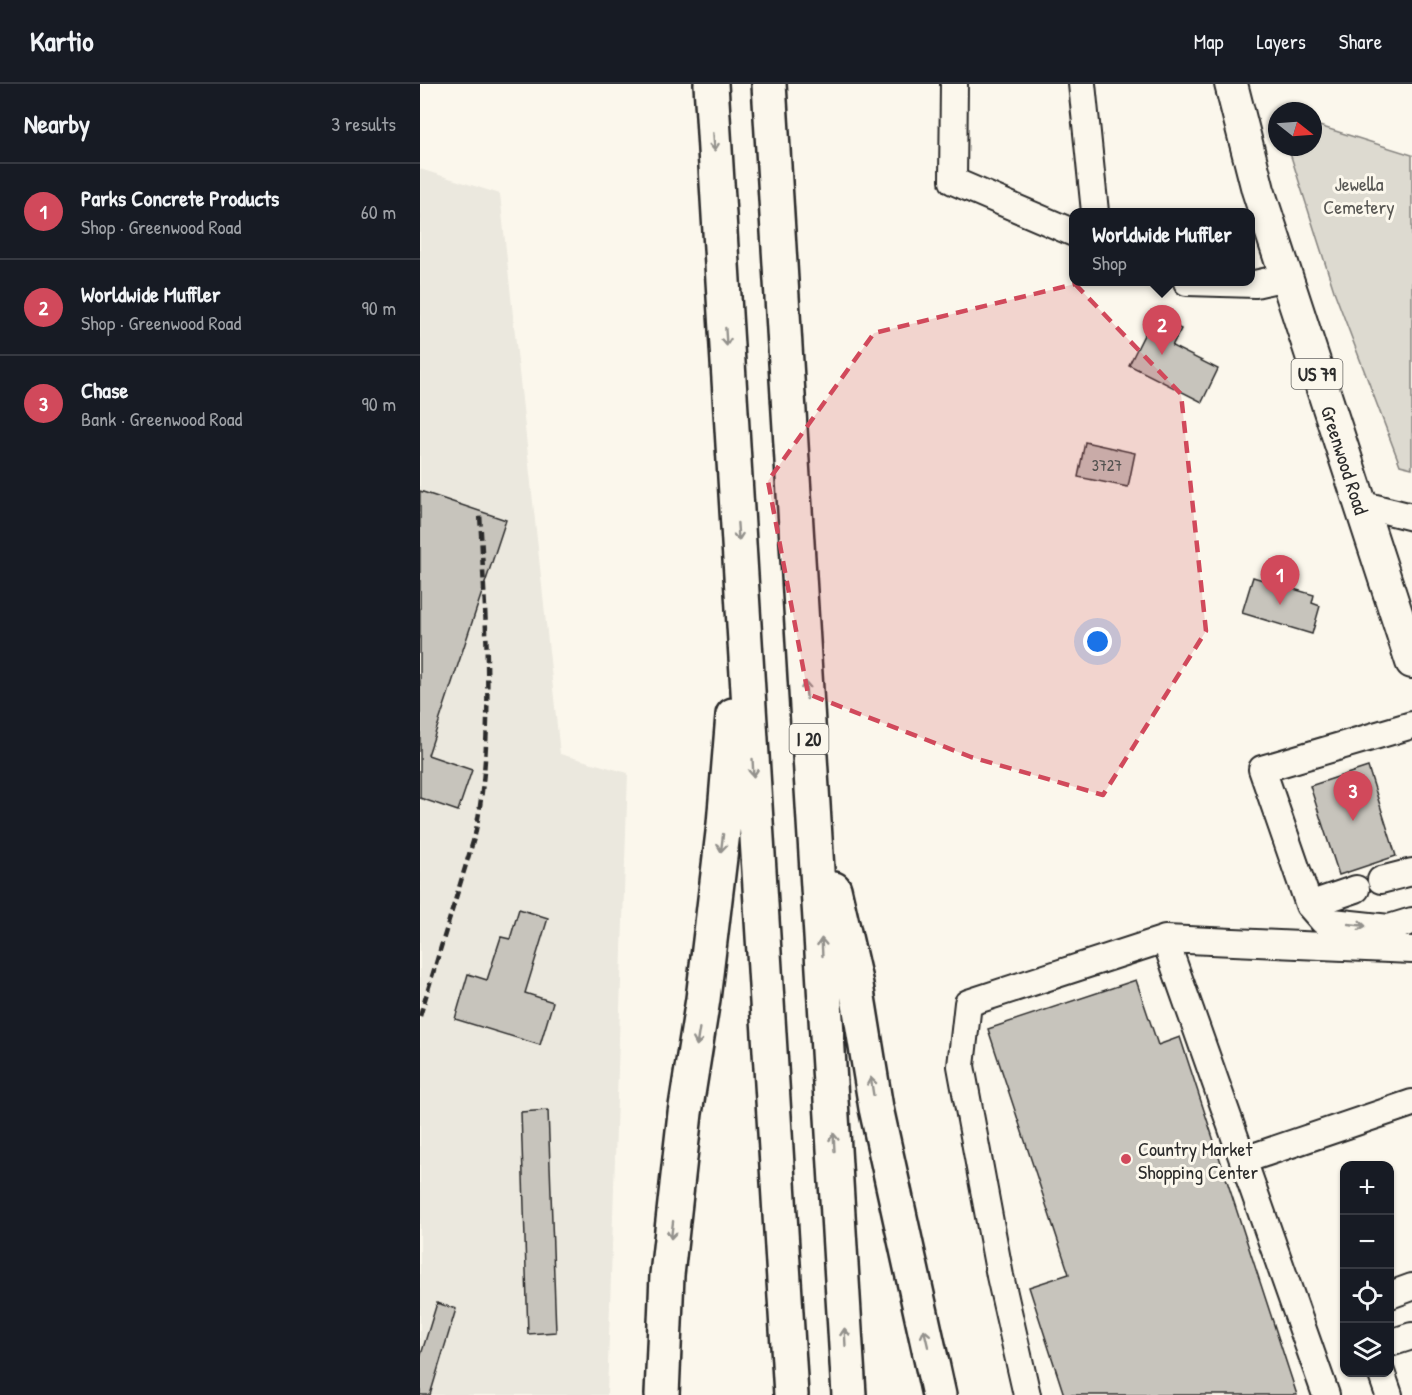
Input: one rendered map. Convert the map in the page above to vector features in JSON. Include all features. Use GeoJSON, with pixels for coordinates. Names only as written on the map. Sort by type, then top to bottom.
{"type":"FeatureCollection","features":[{"type":"Feature","properties":{"kind":"highway"},"geometry":{"type":"LineString","coordinates":[[711,84],[791,1395]]}},
{"type":"Feature","properties":{"kind":"highway","name":"I 20"},"geometry":{"type":"LineString","coordinates":[[769,84],[849,1395]]}},
{"type":"Feature","properties":{"kind":"highway"},"geometry":{"type":"LineString","coordinates":[[662,1395],[667,1275],[685,1113],[704,999],[724,824],[742,597]]}},
{"type":"Feature","properties":{"kind":"highway"},"geometry":{"type":"LineString","coordinates":[[812,787],[856,985],[876,1108],[939,1395]]}},
{"type":"Feature","properties":{"kind":"main road","name":"Greenwood Road"},"geometry":{"type":"LineString","coordinates":[[1231,84],[1258,190],[1412,662]]}},
{"type":"Feature","properties":{"kind":"street"},"geometry":{"type":"LineString","coordinates":[[954,84],[952,181],[1069,231]]}},
{"type":"Feature","properties":{"kind":"street"},"geometry":{"type":"LineString","coordinates":[[1082,84],[1094,208]]}},
{"type":"Feature","properties":{"kind":"street"},"geometry":{"type":"LineString","coordinates":[[1255,284],[1286,277]]}},
{"type":"Feature","properties":{"kind":"street"},"geometry":{"type":"LineString","coordinates":[[1360,504],[1412,517]]}},
{"type":"Feature","properties":{"kind":"street"},"geometry":{"type":"LineString","coordinates":[[1412,725],[1262,769],[1309,904],[1323,921],[1389,928],[1412,921]]}},
{"type":"Feature","properties":{"kind":"street"},"geometry":{"type":"LineString","coordinates":[[1381,880],[1412,872]]}},
{"type":"Feature","properties":{"kind":"street"},"geometry":{"type":"LineString","coordinates":[[1309,904],[1356,889]]}},
{"type":"Feature","properties":{"kind":"street"},"geometry":{"type":"LineString","coordinates":[[1027,1395],[1000,1276],[961,1066],[968,1003],[1165,939],[1412,950]]}},
{"type":"Feature","properties":{"kind":"street"},"geometry":{"type":"LineString","coordinates":[[1165,939],[1326,1395]]}},
{"type":"Feature","properties":{"kind":"street"},"geometry":{"type":"LineString","coordinates":[[1244,1160],[1412,1103]]}},
{"type":"Feature","properties":{"kind":"street"},"geometry":{"type":"LineString","coordinates":[[1394,1293],[1412,1287]]}},
{"type":"Feature","properties":{"kind":"street"},"geometry":{"type":"LineString","coordinates":[[1394,1341],[1412,1336]]}},
{"type":"Feature","properties":{"kind":"street"},"geometry":{"type":"LineString","coordinates":[[1383,1377],[1389,1395]]}},
{"type":"Feature","properties":{"kind":"highlighted area"},"geometry":{"type":"Polygon","coordinates":[[[1075,284],[1181,394],[1206,631],[1103,795],[971,757],[808,694],[768,481],[874,333],[1075,284]]]}},
{"type":"Feature","properties":{"kind":"shaded area"},"geometry":{"type":"Polygon","coordinates":[[[420,169],[500,194],[560,754],[628,773],[607,1395],[420,1395],[420,169]]]}},
{"type":"Feature","properties":{"kind":"green space","name":"Jewella Cemetery"},"geometry":{"type":"Polygon","coordinates":[[[1322,127],[1412,155],[1412,468],[1400,465],[1334,291],[1291,156],[1322,156],[1322,127]]]}},
{"type":"Feature","properties":{"kind":"building"},"geometry":{"type":"Polygon","coordinates":[[[1154,315],[1181,329],[1172,346],[1218,369],[1202,402],[1129,365],[1154,315]]]}},
{"type":"Feature","properties":{"kind":"building"},"geometry":{"type":"Polygon","coordinates":[[[1085,442],[1135,453],[1128,487],[1078,477],[1085,442]]]}},
{"type":"Feature","properties":{"kind":"building"},"geometry":{"type":"Polygon","coordinates":[[[420,491],[506,520],[428,755],[472,770],[458,811],[420,798],[420,491]]]}},
{"type":"Feature","properties":{"kind":"building"},"geometry":{"type":"Polygon","coordinates":[[[1253,577],[1314,595],[1312,603],[1320,606],[1312,634],[1242,613],[1253,577]]]}},
{"type":"Feature","properties":{"kind":"building"},"geometry":{"type":"Polygon","coordinates":[[[1368,767],[1396,856],[1339,875],[1310,786],[1368,767]]]}},
{"type":"Feature","properties":{"kind":"building"},"geometry":{"type":"Polygon","coordinates":[[[519,909],[548,918],[525,993],[553,1002],[540,1045],[455,1019],[468,974],[487,980],[501,937],[510,939],[519,909]]]}},
{"type":"Feature","properties":{"kind":"building","name":"Country Market Shopping Center"},"geometry":{"type":"Polygon","coordinates":[[[1136,980],[1158,1045],[1180,1037],[1297,1395],[1064,1395],[1029,1287],[1069,1274],[988,1029],[1136,980]]]}},
{"type":"Feature","properties":{"kind":"building"},"geometry":{"type":"Polygon","coordinates":[[[548,1110],[556,1332],[528,1334],[521,1112],[548,1110]]]}},
{"type":"Feature","properties":{"kind":"building"},"geometry":{"type":"Polygon","coordinates":[[[437,1303],[456,1309],[430,1395],[420,1395],[420,1358],[437,1303]]]}},
{"type":"Feature","properties":{"kind":"railway"},"geometry":{"type":"LineString","coordinates":[[420,1016],[475,835],[481,795],[485,755],[487,675],[480,513]]}},
{"type":"Feature","properties":{"kind":"place","name":"Worldwide Muffler"},"geometry":{"type":"Point","coordinates":[1162,355]}},
{"type":"Feature","properties":{"kind":"place","name":"Parks Concrete Products"},"geometry":{"type":"Point","coordinates":[1280,605]}},
{"type":"Feature","properties":{"kind":"place","name":"Chase"},"geometry":{"type":"Point","coordinates":[1353,821]}},
{"type":"Feature","properties":{"kind":"place","name":"Country Market Shopping Center"},"geometry":{"type":"Point","coordinates":[1126,1159]}}]}
